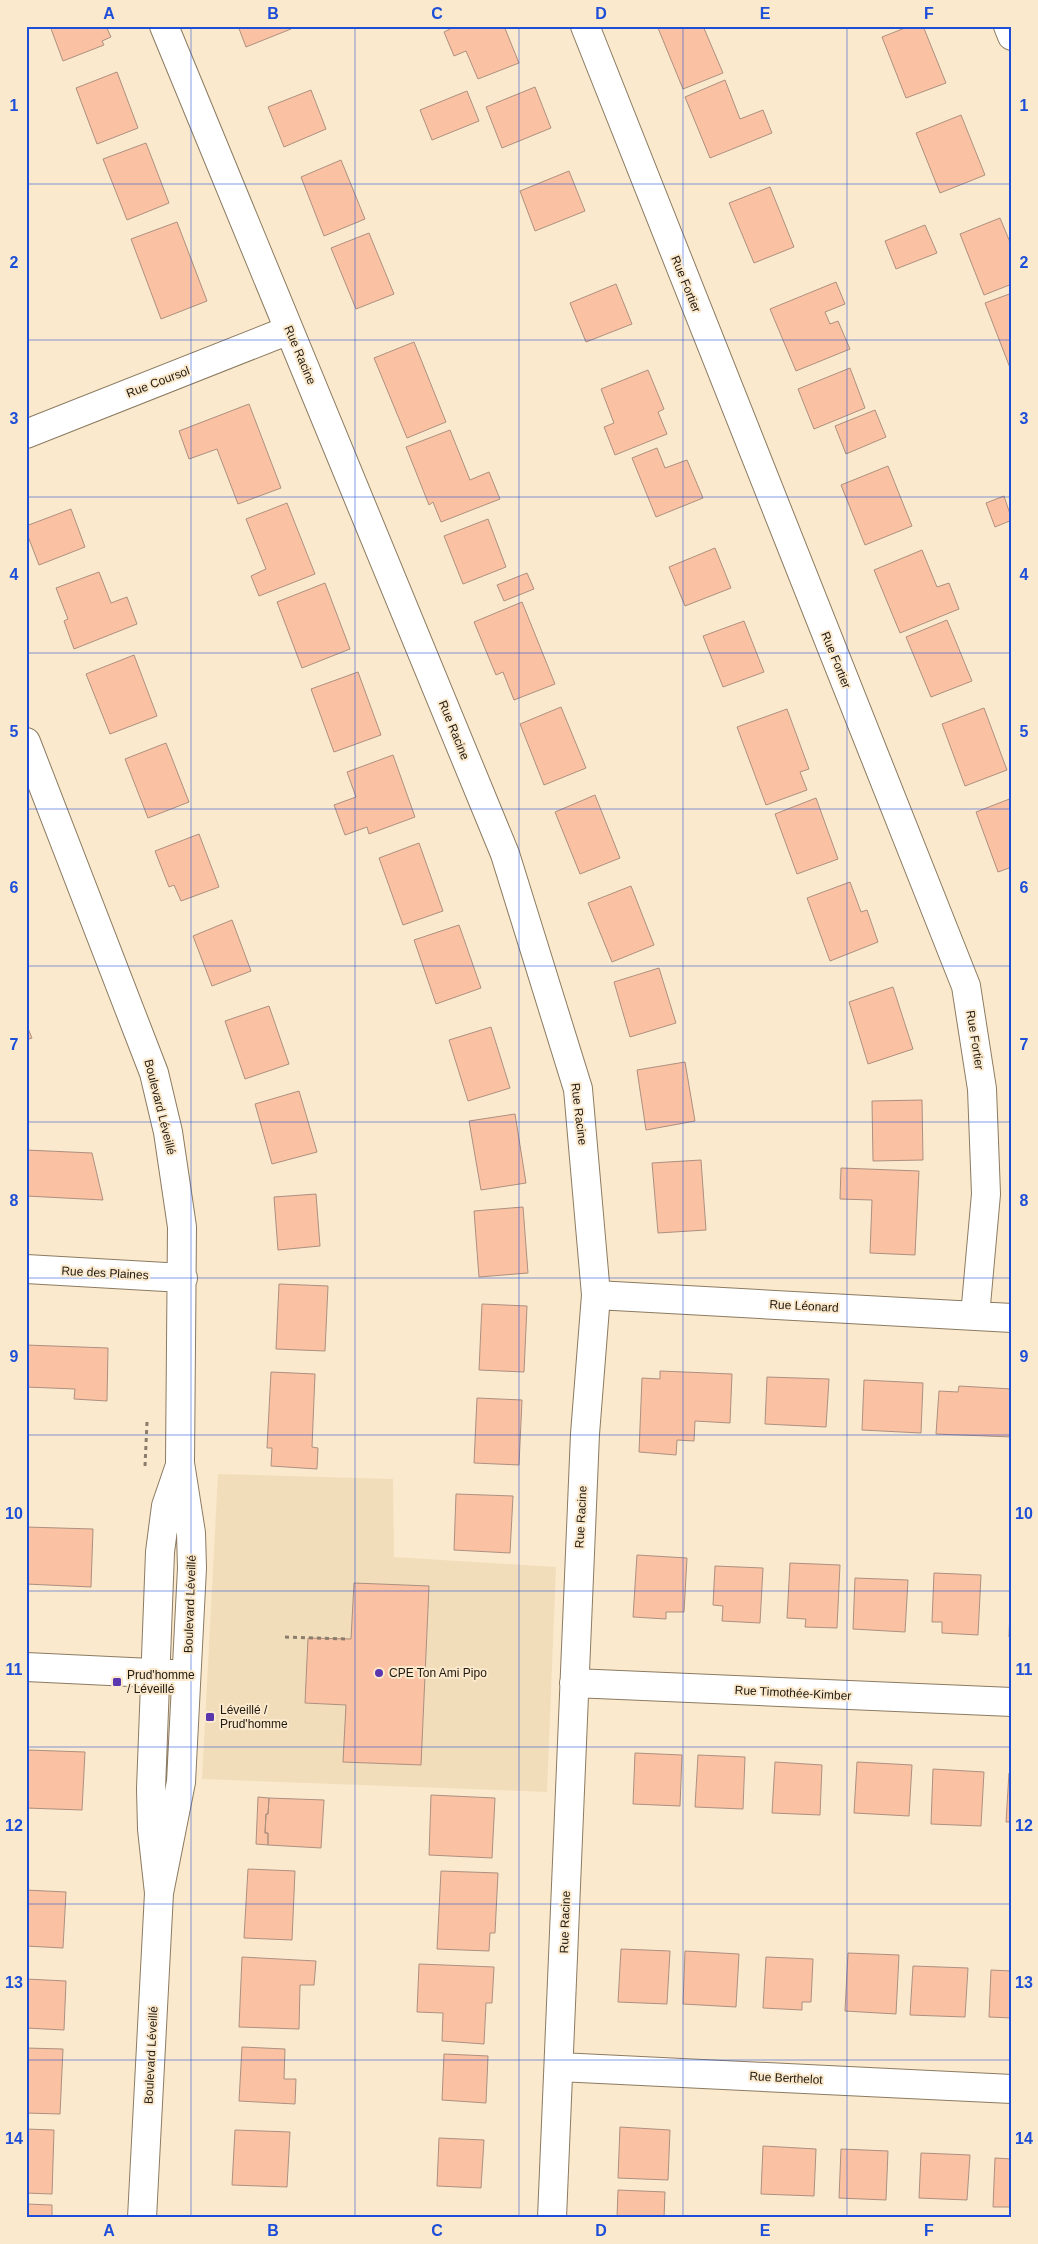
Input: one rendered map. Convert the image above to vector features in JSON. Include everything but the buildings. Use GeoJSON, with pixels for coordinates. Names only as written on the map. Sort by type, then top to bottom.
{"type":"FeatureCollection","features":[{"type":"Feature","properties":{"kind":"street","name":"Rue Racine"},"geometry":{"type":"LineString","coordinates":[[164,26],[505,854],[578,1090],[596,1295],[585,1434],[560,2067],[552,2218]]}},
{"type":"Feature","properties":{"kind":"street","name":"Rue Fortier"},"geometry":{"type":"LineString","coordinates":[[585,26],[966,986],[982,1089],[986,1194],[975,1316]]}},
{"type":"Feature","properties":{"kind":"street"},"geometry":{"type":"LineString","coordinates":[[1008,26],[1012,36]]}},
{"type":"Feature","properties":{"kind":"street","name":"Rue Coursol"},"geometry":{"type":"LineString","coordinates":[[26,434],[289,330]]}},
{"type":"Feature","properties":{"kind":"street","name":"Boulevard Léveillé"},"geometry":{"type":"LineString","coordinates":[[26,742],[154,1073],[168,1132],[182,1227],[180,1463],[192,1551],[187,1675],[181,1782],[159,1893],[142,2218]]}},
{"type":"Feature","properties":{"kind":"street","name":"Rue des Plaines"},"geometry":{"type":"LineString","coordinates":[[26,1268],[183,1278]]}},
{"type":"Feature","properties":{"kind":"street","name":"Rue Léonard"},"geometry":{"type":"LineString","coordinates":[[596,1295],[1012,1318]]}},
{"type":"Feature","properties":{"kind":"street","name":"Boulevard Léveillé"},"geometry":{"type":"LineString","coordinates":[[159,1893],[151,1806],[155,1673],[163,1526],[171,1489],[180,1463]]}},
{"type":"Feature","properties":{"kind":"street"},"geometry":{"type":"LineString","coordinates":[[26,1667],[187,1675]]}},
{"type":"Feature","properties":{"kind":"street","name":"Rue Timothée-Kimber"},"geometry":{"type":"LineString","coordinates":[[574,1683],[1012,1702]]}},
{"type":"Feature","properties":{"kind":"street","name":"Rue Berthelot"},"geometry":{"type":"LineString","coordinates":[[560,2067],[1012,2090]]}},
{"type":"Feature","properties":{"kind":"path"},"geometry":{"type":"LineString","coordinates":[[285,1637],[346,1639]]}},
{"type":"Feature","properties":{"kind":"shaded area","name":"CPE Ton Ami Pipo"},"geometry":{"type":"Polygon","coordinates":[[[218,1474],[393,1479],[394,1557],[556,1567],[547,1792],[202,1779],[218,1474]]]}},
{"type":"Feature","properties":{"kind":"place","name":"CPE Ton Ami Pipo"},"geometry":{"type":"Point","coordinates":[379,1673]}},
{"type":"Feature","properties":{"kind":"place","name":"Prud'homme / Léveillé"},"geometry":{"type":"Point","coordinates":[117,1682]}},
{"type":"Feature","properties":{"kind":"place","name":"Léveillé / Prud'homme"},"geometry":{"type":"Point","coordinates":[210,1717]}}]}
